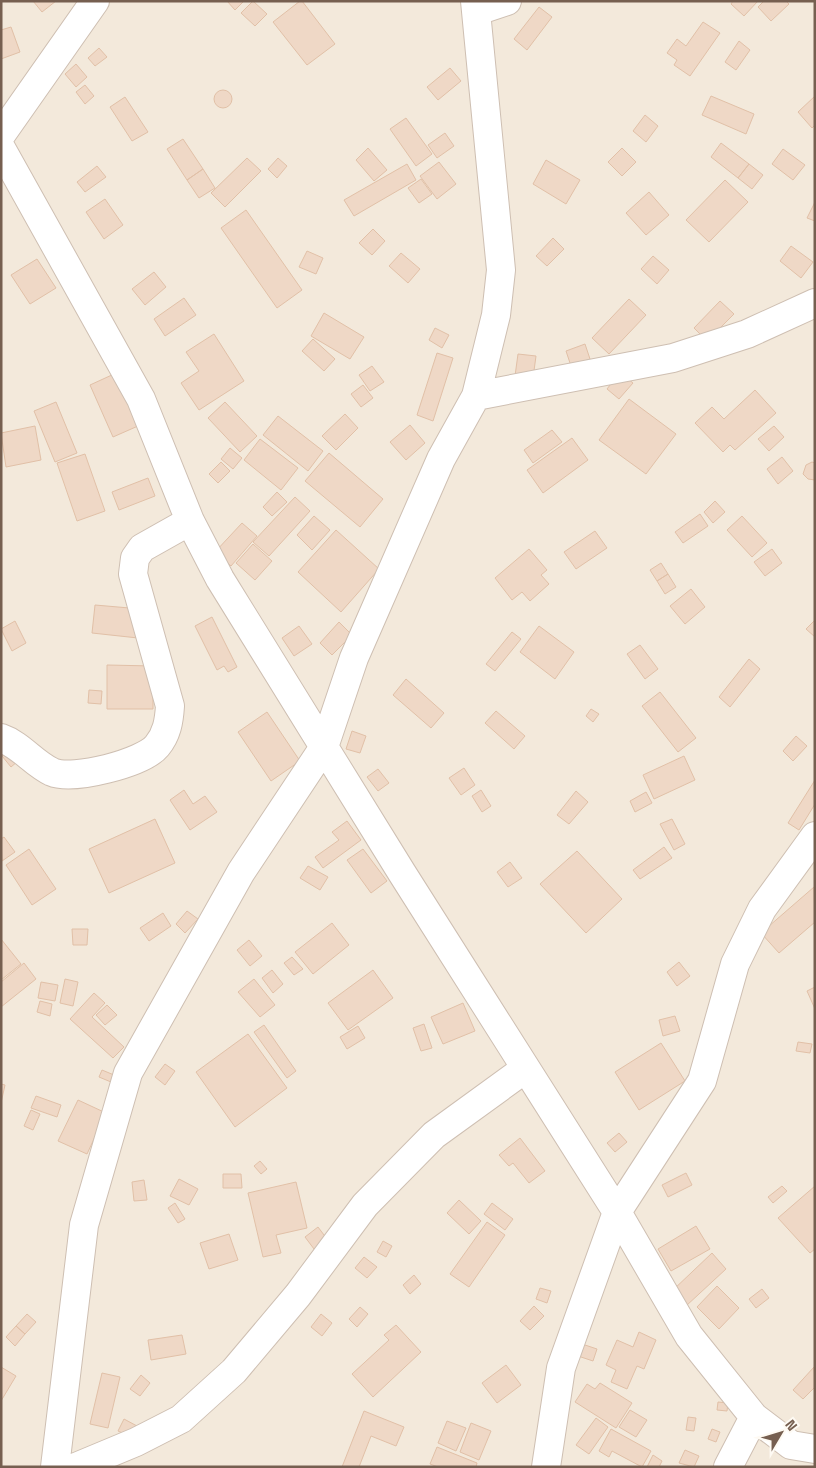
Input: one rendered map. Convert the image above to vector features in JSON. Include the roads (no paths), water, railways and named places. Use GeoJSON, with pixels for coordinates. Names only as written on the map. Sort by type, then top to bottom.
{"type":"FeatureCollection","features":[{"type":"Feature","properties":{"kind":"street"},"geometry":{"type":"LineString","coordinates":[[1,135],[95,1]]}},
{"type":"Feature","properties":{"kind":"street"},"geometry":{"type":"LineString","coordinates":[[55,1467],[84,1225],[128,1074],[241,872],[324,747],[358,649],[441,460],[476,396],[496,315],[502,270],[476,6],[507,1]]}},
{"type":"Feature","properties":{"kind":"street"},"geometry":{"type":"LineString","coordinates":[[1,148],[141,399],[190,521],[220,579],[525,1069],[617,1212],[689,1336],[754,1417],[791,1446],[815,1449]]}},
{"type":"Feature","properties":{"kind":"street"},"geometry":{"type":"LineString","coordinates":[[476,396],[673,358],[747,334],[815,303]]}},
{"type":"Feature","properties":{"kind":"street"},"geometry":{"type":"LineString","coordinates":[[1,738],[19,747],[53,772],[66,776],[97,771],[132,760],[157,747],[169,726],[170,706],[133,574],[135,558],[142,548],[190,521]]}},
{"type":"Feature","properties":{"kind":"street"},"geometry":{"type":"LineString","coordinates":[[546,1467],[561,1368],[617,1212],[702,1081],[735,964],[762,909],[815,836]]}},
{"type":"Feature","properties":{"kind":"street"},"geometry":{"type":"LineString","coordinates":[[76,1467],[136,1442],[180,1419],[234,1371],[298,1295],[365,1204],[434,1135],[525,1069]]}},
{"type":"Feature","properties":{"kind":"street"},"geometry":{"type":"LineString","coordinates":[[728,1467],[754,1417]]}}]}
